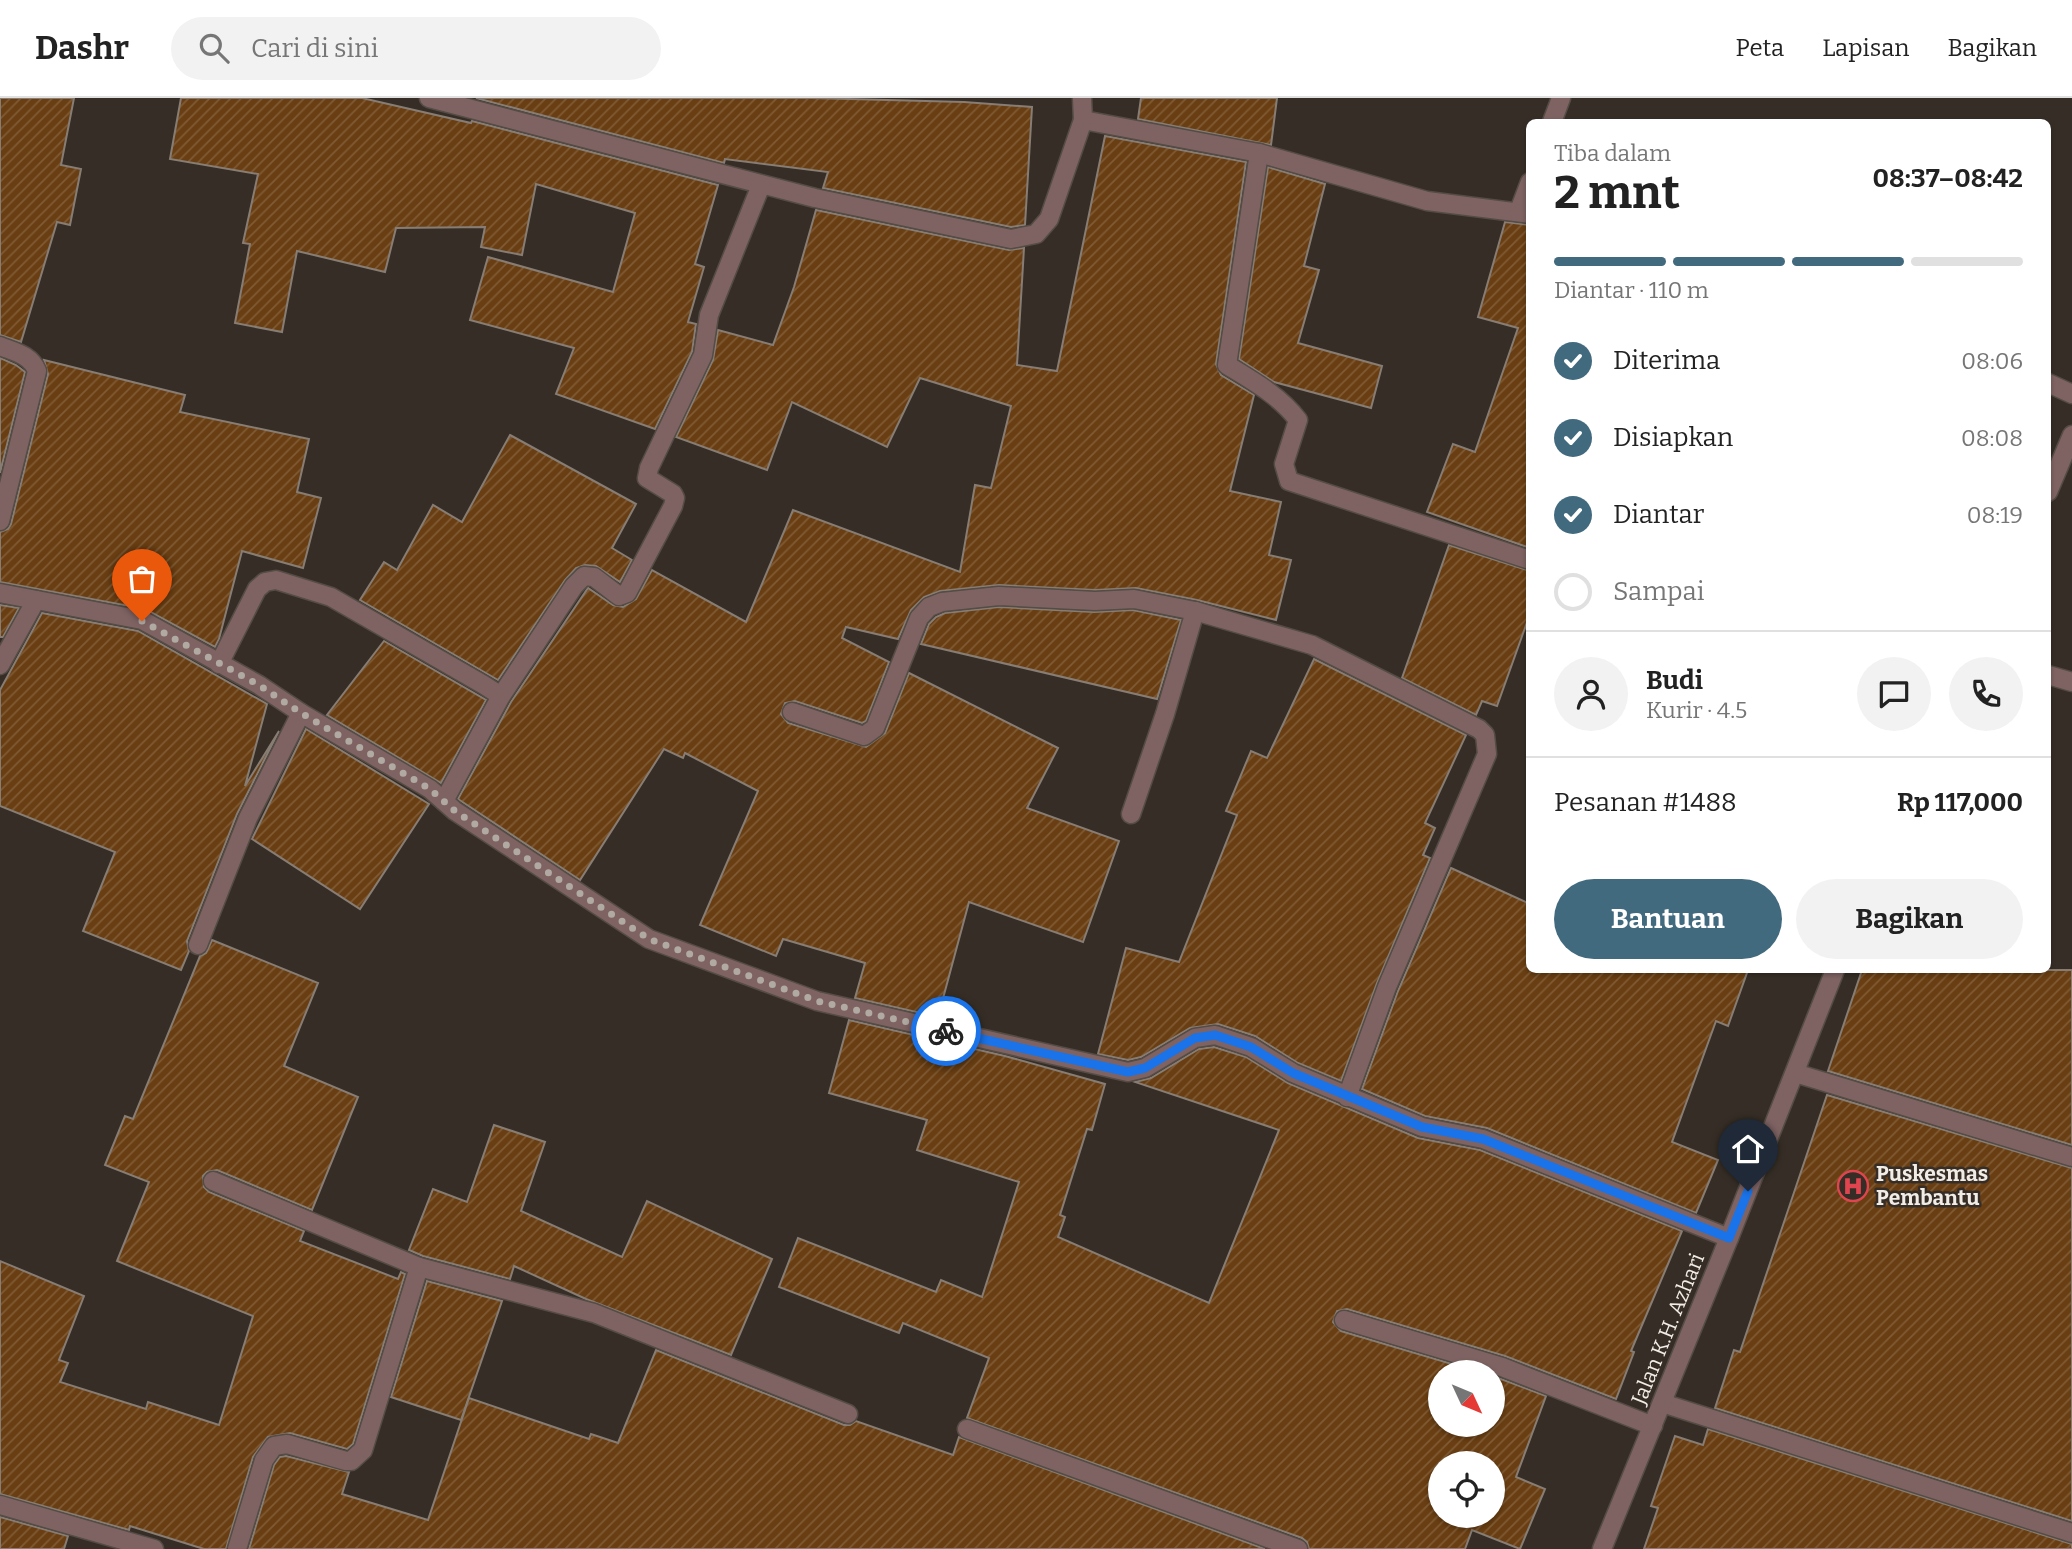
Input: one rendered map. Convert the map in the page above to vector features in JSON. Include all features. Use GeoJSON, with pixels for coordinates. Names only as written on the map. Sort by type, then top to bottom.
{"type":"FeatureCollection","features":[{"type":"Feature","properties":{"kind":"street"},"geometry":{"type":"LineString","coordinates":[[429,98],[761,185],[1011,239],[1036,234],[1049,219],[1083,120],[1082,98]]}},
{"type":"Feature","properties":{"kind":"street"},"geometry":{"type":"LineString","coordinates":[[1553,119],[1561,98]]}},
{"type":"Feature","properties":{"kind":"street"},"geometry":{"type":"LineString","coordinates":[[1083,120],[1259,153],[1427,201],[1524,212]]}},
{"type":"Feature","properties":{"kind":"street"},"geometry":{"type":"LineString","coordinates":[[1259,153],[1227,365],[1288,406],[1298,420],[1284,464],[1289,481],[1526,559]]}},
{"type":"Feature","properties":{"kind":"street"},"geometry":{"type":"LineString","coordinates":[[444,801],[500,696],[574,586],[584,576],[594,578],[619,596],[627,593],[673,506],[673,494],[647,478],[649,468],[703,355],[709,315],[761,185]]}},
{"type":"Feature","properties":{"kind":"street"},"geometry":{"type":"LineString","coordinates":[[0,346],[24,355],[33,362],[37,371],[0,521]]}},
{"type":"Feature","properties":{"kind":"street"},"geometry":{"type":"LineString","coordinates":[[2051,384],[2072,394]]}},
{"type":"Feature","properties":{"kind":"street"},"geometry":{"type":"LineString","coordinates":[[2051,485],[2072,435]]}},
{"type":"Feature","properties":{"kind":"street"},"geometry":{"type":"LineString","coordinates":[[219,664],[257,589],[265,582],[276,580],[331,597],[500,696]]}},
{"type":"Feature","properties":{"kind":"street"},"geometry":{"type":"LineString","coordinates":[[0,593],[142,621],[259,685],[430,789],[455,811],[649,939],[817,1001],[1128,1072],[1145,1068],[1195,1038],[1215,1035],[1251,1047],[1293,1073],[1422,1127],[1483,1139],[1729,1238]]}},
{"type":"Feature","properties":{"kind":"street"},"geometry":{"type":"LineString","coordinates":[[792,712],[864,736],[869,734],[875,728],[919,618],[929,607],[942,602],[999,596],[1094,601],[1134,599],[1195,611],[1312,645],[1479,729],[1485,735],[1487,754],[1387,987],[1348,1097]]}},
{"type":"Feature","properties":{"kind":"street"},"geometry":{"type":"LineString","coordinates":[[0,665],[36,600]]}},
{"type":"Feature","properties":{"kind":"street"},"geometry":{"type":"LineString","coordinates":[[1131,814],[1165,714],[1195,611]]}},
{"type":"Feature","properties":{"kind":"street"},"geometry":{"type":"LineString","coordinates":[[2051,676],[2072,682]]}},
{"type":"Feature","properties":{"kind":"street"},"geometry":{"type":"LineString","coordinates":[[198,945],[248,818],[301,713]]}},
{"type":"Feature","properties":{"kind":"street","name":"Jalan K.H. Azhari"},"geometry":{"type":"LineString","coordinates":[[1602,1549],[1834,973]]}},
{"type":"Feature","properties":{"kind":"street"},"geometry":{"type":"LineString","coordinates":[[1795,1073],[2072,1157]]}},
{"type":"Feature","properties":{"kind":"street"},"geometry":{"type":"LineString","coordinates":[[213,1181],[419,1267],[594,1313],[848,1414]]}},
{"type":"Feature","properties":{"kind":"street"},"geometry":{"type":"LineString","coordinates":[[237,1549],[264,1460],[274,1446],[287,1444],[346,1461],[351,1461],[363,1450],[419,1267]]}},
{"type":"Feature","properties":{"kind":"street"},"geometry":{"type":"LineString","coordinates":[[1345,1320],[1502,1367],[1653,1426]]}},
{"type":"Feature","properties":{"kind":"street"},"geometry":{"type":"LineString","coordinates":[[1662,1403],[2072,1533]]}},
{"type":"Feature","properties":{"kind":"street"},"geometry":{"type":"LineString","coordinates":[[967,1429],[1298,1549]]}},
{"type":"Feature","properties":{"kind":"street"},"geometry":{"type":"LineString","coordinates":[[0,1505],[154,1549]]}},
{"type":"Feature","properties":{"kind":"building"},"geometry":{"type":"Polygon","coordinates":[[[0,98],[74,98],[61,165],[81,169],[70,225],[57,222],[21,342],[0,335],[0,98]]]}},
{"type":"Feature","properties":{"kind":"building"},"geometry":{"type":"Polygon","coordinates":[[[181,98],[362,98],[471,123],[472,121],[718,185],[695,264],[704,267],[688,322],[696,324],[692,352],[655,429],[556,394],[574,348],[470,320],[488,257],[613,292],[635,213],[536,184],[522,255],[481,247],[485,227],[396,228],[385,272],[297,251],[282,332],[235,323],[250,244],[243,243],[258,174],[170,159],[181,98]]]}},
{"type":"Feature","properties":{"kind":"building"},"geometry":{"type":"Polygon","coordinates":[[[476,98],[811,98],[964,102],[1032,107],[1025,225],[1011,227],[823,188],[828,172],[725,159],[724,163],[476,98]]]}},
{"type":"Feature","properties":{"kind":"building"},"geometry":{"type":"Polygon","coordinates":[[[1141,98],[1277,98],[1271,145],[1138,119],[1141,98]]]}},
{"type":"Feature","properties":{"kind":"building"},"geometry":{"type":"Polygon","coordinates":[[[1105,136],[1246,162],[1216,364],[1221,375],[1254,395],[1230,491],[1281,502],[1269,555],[1291,560],[1276,620],[1136,588],[1095,590],[999,585],[940,591],[924,597],[911,610],[898,639],[846,627],[842,638],[889,662],[866,721],[862,723],[795,701],[785,703],[781,714],[788,723],[866,747],[885,733],[909,673],[1058,748],[1027,808],[1119,841],[1083,942],[969,902],[938,1017],[855,998],[865,963],[783,939],[776,956],[700,925],[758,791],[685,753],[683,758],[664,749],[580,880],[458,799],[511,702],[588,588],[613,605],[623,607],[636,599],[652,570],[746,622],[793,510],[960,572],[975,485],[991,488],[1011,406],[920,378],[887,447],[792,402],[767,470],[676,437],[713,360],[718,330],[773,345],[794,287],[816,210],[1009,250],[1024,248],[1017,365],[1057,371],[1105,136]]]}},
{"type":"Feature","properties":{"kind":"building"},"geometry":{"type":"Polygon","coordinates":[[[1268,167],[1325,184],[1304,266],[1319,270],[1298,343],[1382,366],[1371,408],[1274,382],[1239,359],[1268,167]]]}},
{"type":"Feature","properties":{"kind":"building"},"geometry":{"type":"Polygon","coordinates":[[[1505,222],[1526,225],[1526,547],[1427,512],[1453,444],[1475,452],[1518,328],[1478,317],[1505,222]]]}},
{"type":"Feature","properties":{"kind":"building"},"geometry":{"type":"Polygon","coordinates":[[[0,358],[25,372],[0,473],[0,358]]]}},
{"type":"Feature","properties":{"kind":"building"},"geometry":{"type":"Polygon","coordinates":[[[44,360],[185,395],[180,412],[309,439],[297,492],[321,498],[303,568],[242,551],[215,647],[145,609],[0,582],[0,532],[8,529],[11,524],[48,374],[44,360]]]}},
{"type":"Feature","properties":{"kind":"building"},"geometry":{"type":"Polygon","coordinates":[[[510,435],[636,504],[612,548],[632,560],[620,582],[596,566],[576,568],[565,580],[498,680],[360,600],[384,562],[397,570],[433,505],[462,522],[510,435]]]}},
{"type":"Feature","properties":{"kind":"building"},"geometry":{"type":"Polygon","coordinates":[[[1449,545],[1526,570],[1526,625],[1497,706],[1482,701],[1476,715],[1402,678],[1449,545]]]}},
{"type":"Feature","properties":{"kind":"building"},"geometry":{"type":"Polygon","coordinates":[[[0,605],[19,608],[3,637],[0,637],[0,605]]]}},
{"type":"Feature","properties":{"kind":"building"},"geometry":{"type":"Polygon","coordinates":[[[999,607],[1094,612],[1133,610],[1181,620],[1157,699],[921,644],[929,624],[936,617],[945,613],[999,607]]]}},
{"type":"Feature","properties":{"kind":"building"},"geometry":{"type":"Polygon","coordinates":[[[42,613],[138,631],[267,704],[245,786],[279,731],[237,814],[187,941],[189,951],[181,970],[83,931],[115,852],[0,806],[0,690],[42,613]]]}},
{"type":"Feature","properties":{"kind":"building"},"geometry":{"type":"Polygon","coordinates":[[[384,641],[486,700],[441,783],[327,715],[384,641]]]}},
{"type":"Feature","properties":{"kind":"building"},"geometry":{"type":"Polygon","coordinates":[[[1314,659],[1466,735],[1425,823],[1435,828],[1423,855],[1430,858],[1377,983],[1341,1081],[1298,1063],[1255,1036],[1218,1024],[1190,1028],[1141,1057],[1128,1060],[1098,1054],[1126,948],[1179,962],[1237,815],[1226,811],[1251,751],[1267,758],[1314,659]]]}},
{"type":"Feature","properties":{"kind":"building"},"geometry":{"type":"Polygon","coordinates":[[[306,729],[429,804],[360,909],[252,839],[306,729]]]}},
{"type":"Feature","properties":{"kind":"building"},"geometry":{"type":"Polygon","coordinates":[[[1451,868],[1526,902],[1526,973],[1747,973],[1728,1026],[1716,1021],[1672,1142],[1718,1160],[1696,1213],[1487,1128],[1425,1116],[1362,1089],[1398,991],[1451,868]]]}},
{"type":"Feature","properties":{"kind":"building"},"geometry":{"type":"Polygon","coordinates":[[[212,940],[318,983],[284,1066],[358,1097],[312,1210],[217,1170],[207,1172],[203,1176],[204,1187],[209,1192],[304,1231],[300,1241],[398,1279],[401,1272],[405,1274],[353,1444],[347,1449],[290,1433],[268,1437],[253,1457],[226,1549],[204,1549],[130,1526],[129,1530],[0,1494],[0,1261],[84,1296],[59,1360],[68,1363],[60,1382],[146,1409],[148,1402],[219,1425],[253,1316],[117,1261],[149,1182],[105,1165],[125,1116],[133,1119],[200,956],[206,953],[212,940]]]}},
{"type":"Feature","properties":{"kind":"building"},"geometry":{"type":"Polygon","coordinates":[[[2051,970],[2072,970],[2072,1145],[1828,1071],[1861,973],[2051,973],[2051,970]]]}},
{"type":"Feature","properties":{"kind":"building"},"geometry":{"type":"Polygon","coordinates":[[[849,1020],[1005,1056],[1105,1084],[1092,1130],[1087,1129],[1060,1215],[1065,1217],[1058,1237],[1209,1303],[1279,1130],[1135,1082],[1151,1078],[1199,1049],[1214,1047],[1246,1057],[1288,1083],[1418,1138],[1480,1150],[1682,1231],[1631,1351],[1634,1352],[1616,1399],[1505,1356],[1347,1309],[1337,1311],[1333,1322],[1341,1331],[1439,1360],[1428,1360],[1428,1437],[1505,1437],[1505,1381],[1546,1396],[1516,1477],[1545,1489],[1520,1549],[1472,1530],[1465,1549],[1309,1549],[1302,1538],[967,1418],[989,1358],[903,1323],[899,1333],[779,1287],[798,1238],[936,1292],[941,1280],[982,1297],[1019,1182],[917,1150],[927,1120],[829,1093],[849,1020]]]}},
{"type":"Feature","properties":{"kind":"building"},"geometry":{"type":"Polygon","coordinates":[[[1827,1095],[2072,1168],[2072,1521],[1715,1408],[1734,1350],[1740,1352],[1827,1095]]]}},
{"type":"Feature","properties":{"kind":"building"},"geometry":{"type":"Polygon","coordinates":[[[494,1125],[545,1142],[521,1211],[622,1257],[647,1201],[772,1259],[731,1355],[586,1299],[514,1266],[510,1279],[409,1250],[433,1189],[467,1202],[494,1125]]]}},
{"type":"Feature","properties":{"kind":"building"},"geometry":{"type":"Polygon","coordinates":[[[427,1281],[502,1301],[461,1420],[391,1397],[427,1281]]]}},
{"type":"Feature","properties":{"kind":"building"},"geometry":{"type":"Polygon","coordinates":[[[656,1350],[844,1425],[856,1421],[953,1455],[959,1437],[1265,1549],[249,1549],[274,1465],[280,1457],[286,1456],[349,1472],[342,1494],[428,1520],[469,1398],[589,1439],[591,1434],[618,1443],[656,1350]]]}},
{"type":"Feature","properties":{"kind":"building"},"geometry":{"type":"Polygon","coordinates":[[[1708,1429],[2072,1544],[2072,1549],[1644,1549],[1658,1508],[1651,1506],[1675,1436],[1703,1445],[1708,1429]]]}},
{"type":"Feature","properties":{"kind":"building"},"geometry":{"type":"Polygon","coordinates":[[[0,1517],[68,1536],[64,1549],[0,1549],[0,1517]]]}},
{"type":"Feature","properties":{"kind":"way so far"},"geometry":{"type":"LineString","coordinates":[[142,621],[259,685],[430,789],[455,811],[649,939],[817,1001],[946,1031]]}},
{"type":"Feature","properties":{"kind":"place","name":"Puskesmas Pembantu"},"geometry":{"type":"Point","coordinates":[1853,1186]}},
{"type":"Feature","properties":{"kind":"route"},"geometry":{"type":"LineString","coordinates":[[946,1031],[1128,1072],[1145,1068],[1195,1038],[1215,1035],[1251,1047],[1293,1073],[1422,1127],[1483,1139],[1729,1238],[1748,1191]]}}]}
